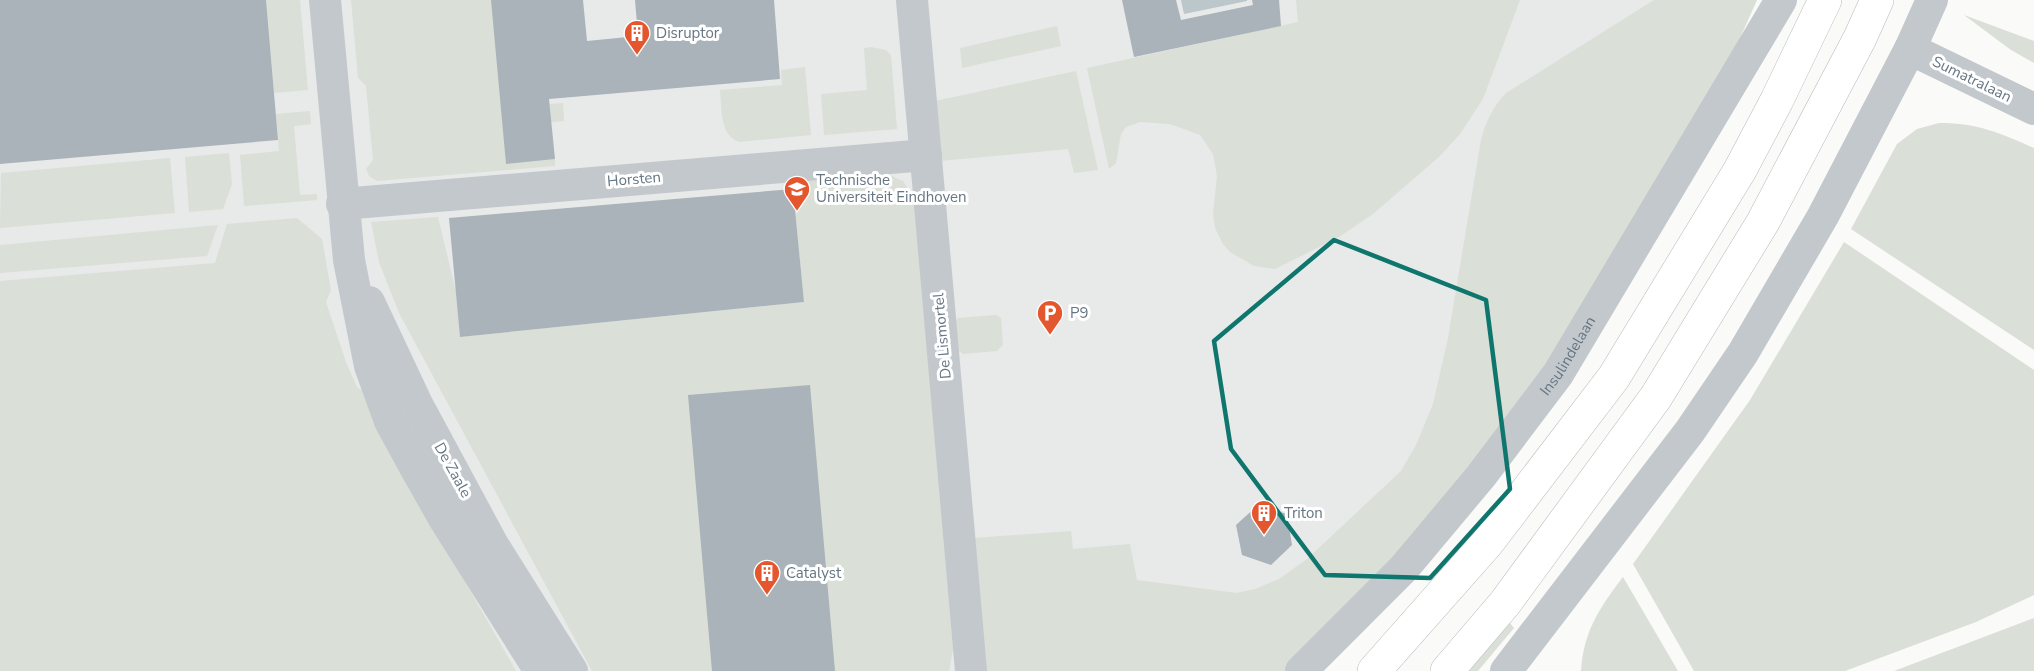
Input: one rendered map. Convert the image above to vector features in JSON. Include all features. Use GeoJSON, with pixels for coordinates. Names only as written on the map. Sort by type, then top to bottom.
{"type":"FeatureCollection","features":[{"type":"Feature","properties":{"kind":"main road"},"geometry":{"type":"LineString","coordinates":[[1374,671],[1488,542],[1614,377],[1740,170],[1825,0]]}},
{"type":"Feature","properties":{"kind":"main road"},"geometry":{"type":"LineString","coordinates":[[1447,671],[1505,603],[1656,397],[1763,222],[1860,38],[1877,0]]}},
{"type":"Feature","properties":{"kind":"street","name":"De Zaale"},"geometry":{"type":"LineString","coordinates":[[325,0],[342,204],[349,260],[370,366],[390,420],[445,520],[540,671]]}},
{"type":"Feature","properties":{"kind":"street","name":"De Lismortel"},"geometry":{"type":"LineString","coordinates":[[912,0],[971,671]]}},
{"type":"Feature","properties":{"kind":"street","name":"Insulindelaan"},"geometry":{"type":"LineString","coordinates":[[1301,671],[1404,568],[1481,476],[1558,374],[1781,0]]}},
{"type":"Feature","properties":{"kind":"street"},"geometry":{"type":"LineString","coordinates":[[1506,671],[1690,431],[1743,353],[1823,216],[1910,49],[1932,0]]}},
{"type":"Feature","properties":{"kind":"street","name":"Sumatralaan"},"geometry":{"type":"LineString","coordinates":[[1910,49],[2034,109]]}},
{"type":"Feature","properties":{"kind":"street","name":"Horsten"},"geometry":{"type":"LineString","coordinates":[[342,204],[926,155]]}},
{"type":"Feature","properties":{"kind":"street","name":"De Zaale"},"geometry":{"type":"LineString","coordinates":[[349,260],[438,443],[494,544],[572,671]]}},
{"type":"Feature","properties":{"kind":"highlighted area"},"geometry":{"type":"Polygon","coordinates":[[[1334,240],[1486,300],[1510,489],[1430,578],[1325,575],[1231,449],[1214,341],[1334,240]]]}},
{"type":"Feature","properties":{"kind":"shaded area","name":"Technische Universiteit Eindhoven"},"geometry":{"type":"Polygon","coordinates":[[[0,0],[1706,0],[1481,425],[1269,671],[0,671],[0,0]]]}},
{"type":"Feature","properties":{"kind":"shaded area"},"geometry":{"type":"Polygon","coordinates":[[[266,0],[300,0],[308,90],[274,93],[266,0]]]}},
{"type":"Feature","properties":{"kind":"shaded area"},"geometry":{"type":"Polygon","coordinates":[[[351,0],[493,0],[502,108],[563,103],[564,121],[503,127],[506,163],[555,159],[555,166],[377,181],[369,176],[366,169],[373,160],[366,86],[358,78],[351,0]]]}},
{"type":"Feature","properties":{"kind":"shaded area"},"geometry":{"type":"Polygon","coordinates":[[[1181,0],[1247,0],[1247,1],[1184,14],[1181,0]]]}},
{"type":"Feature","properties":{"kind":"shaded area"},"geometry":{"type":"Polygon","coordinates":[[[1296,0],[1520,0],[1483,99],[1460,134],[1440,156],[1373,214],[1339,237],[1275,269],[1254,266],[1230,252],[1223,244],[1215,228],[1213,214],[1217,176],[1213,154],[1200,135],[1170,124],[1140,122],[1126,127],[1121,134],[1116,163],[1109,169],[1087,68],[1298,22],[1296,0]]]}},
{"type":"Feature","properties":{"kind":"shaded area"},"geometry":{"type":"Polygon","coordinates":[[[1654,0],[1757,0],[1646,246],[1305,671],[986,671],[974,538],[1071,531],[1073,549],[1130,544],[1137,580],[1237,593],[1255,589],[1279,579],[1307,559],[1401,471],[1416,445],[1433,404],[1448,338],[1481,140],[1490,115],[1506,93],[1654,0]]]}},
{"type":"Feature","properties":{"kind":"shaded area"},"geometry":{"type":"Polygon","coordinates":[[[1964,15],[2034,41],[2034,63],[2011,50],[1964,15]]]}},
{"type":"Feature","properties":{"kind":"shaded area"},"geometry":{"type":"Polygon","coordinates":[[[1057,26],[1061,46],[962,68],[960,48],[1057,26]]]}},
{"type":"Feature","properties":{"kind":"shaded area"},"geometry":{"type":"Polygon","coordinates":[[[864,48],[886,50],[891,55],[897,129],[824,135],[821,94],[867,90],[864,48]]]}},
{"type":"Feature","properties":{"kind":"shaded area"},"geometry":{"type":"Polygon","coordinates":[[[805,67],[811,135],[739,142],[728,133],[723,120],[720,90],[782,85],[781,70],[805,67]]]}},
{"type":"Feature","properties":{"kind":"shaded area"},"geometry":{"type":"Polygon","coordinates":[[[1076,71],[1098,170],[1074,173],[1068,149],[940,161],[935,101],[1076,71]]]}},
{"type":"Feature","properties":{"kind":"shaded area"},"geometry":{"type":"Polygon","coordinates":[[[310,111],[311,124],[294,126],[300,195],[317,194],[317,200],[244,206],[240,155],[279,151],[276,114],[310,111]]]}},
{"type":"Feature","properties":{"kind":"shaded area"},"geometry":{"type":"Polygon","coordinates":[[[1939,123],[1977,127],[1999,133],[2034,148],[2034,350],[1851,229],[1897,144],[1917,129],[1939,123]]]}},
{"type":"Feature","properties":{"kind":"shaded area"},"geometry":{"type":"Polygon","coordinates":[[[229,153],[232,184],[223,209],[189,212],[185,157],[229,153]]]}},
{"type":"Feature","properties":{"kind":"shaded area"},"geometry":{"type":"Polygon","coordinates":[[[170,158],[175,213],[0,228],[1,173],[170,158]]]}},
{"type":"Feature","properties":{"kind":"shaded area"},"geometry":{"type":"Polygon","coordinates":[[[885,173],[903,181],[914,198],[953,650],[949,671],[592,671],[399,313],[379,262],[371,222],[438,217],[456,292],[460,337],[804,302],[793,189],[804,180],[885,173]]]}},
{"type":"Feature","properties":{"kind":"shaded area"},"geometry":{"type":"Polygon","coordinates":[[[297,218],[322,239],[331,290],[326,302],[357,387],[366,393],[432,524],[516,671],[0,671],[0,281],[215,263],[227,224],[297,218]]]}},
{"type":"Feature","properties":{"kind":"shaded area"},"geometry":{"type":"Polygon","coordinates":[[[218,225],[207,256],[0,273],[0,245],[218,225]]]}},
{"type":"Feature","properties":{"kind":"shaded area"},"geometry":{"type":"Polygon","coordinates":[[[1844,242],[2034,370],[2034,595],[1976,622],[1845,671],[1694,671],[1633,564],[1750,400],[1844,242]]]}},
{"type":"Feature","properties":{"kind":"shaded area"},"geometry":{"type":"Polygon","coordinates":[[[996,315],[1001,318],[1003,345],[997,351],[963,354],[957,349],[955,322],[958,318],[996,315]]]}},
{"type":"Feature","properties":{"kind":"shaded area"},"geometry":{"type":"Polygon","coordinates":[[[1623,577],[1678,671],[1581,671],[1582,657],[1589,632],[1607,599],[1623,577]]]}},
{"type":"Feature","properties":{"kind":"shaded area"},"geometry":{"type":"Polygon","coordinates":[[[2034,618],[2034,671],[1894,671],[2034,618]]]}},
{"type":"Feature","properties":{"kind":"shaded area"},"geometry":{"type":"Polygon","coordinates":[[[1509,622],[1514,628],[1478,671],[1469,671],[1509,622]]]}},
{"type":"Feature","properties":{"kind":"building"},"geometry":{"type":"Polygon","coordinates":[[[0,0],[266,0],[278,140],[0,164],[0,0]]]}},
{"type":"Feature","properties":{"kind":"building","name":"Disruptor"},"geometry":{"type":"Polygon","coordinates":[[[491,0],[583,0],[587,41],[638,36],[635,0],[774,0],[780,79],[549,99],[555,159],[506,164],[491,0]]]}},
{"type":"Feature","properties":{"kind":"building"},"geometry":{"type":"Polygon","coordinates":[[[1122,0],[1176,0],[1181,20],[1253,5],[1252,0],[1279,0],[1281,26],[1134,57],[1122,0]]]}},
{"type":"Feature","properties":{"kind":"building"},"geometry":{"type":"Polygon","coordinates":[[[793,189],[804,302],[460,337],[449,218],[793,189]]]}},
{"type":"Feature","properties":{"kind":"building","name":"Catalyst"},"geometry":{"type":"Polygon","coordinates":[[[810,385],[835,671],[712,671],[688,395],[810,385]]]}},
{"type":"Feature","properties":{"kind":"building","name":"Triton"},"geometry":{"type":"Polygon","coordinates":[[[1258,505],[1287,514],[1292,545],[1271,565],[1242,555],[1236,525],[1258,505]]]}},
{"type":"Feature","properties":{"kind":"place","name":"Disruptor"},"geometry":{"type":"Point","coordinates":[637,56]}},
{"type":"Feature","properties":{"kind":"place","name":"Technische Universiteit Eindhoven"},"geometry":{"type":"Point","coordinates":[797,212]}},
{"type":"Feature","properties":{"kind":"place","name":"P9"},"geometry":{"type":"Point","coordinates":[1050,336]}},
{"type":"Feature","properties":{"kind":"place","name":"Triton"},"geometry":{"type":"Point","coordinates":[1264,536]}},
{"type":"Feature","properties":{"kind":"place","name":"Catalyst"},"geometry":{"type":"Point","coordinates":[767,596]}}]}
